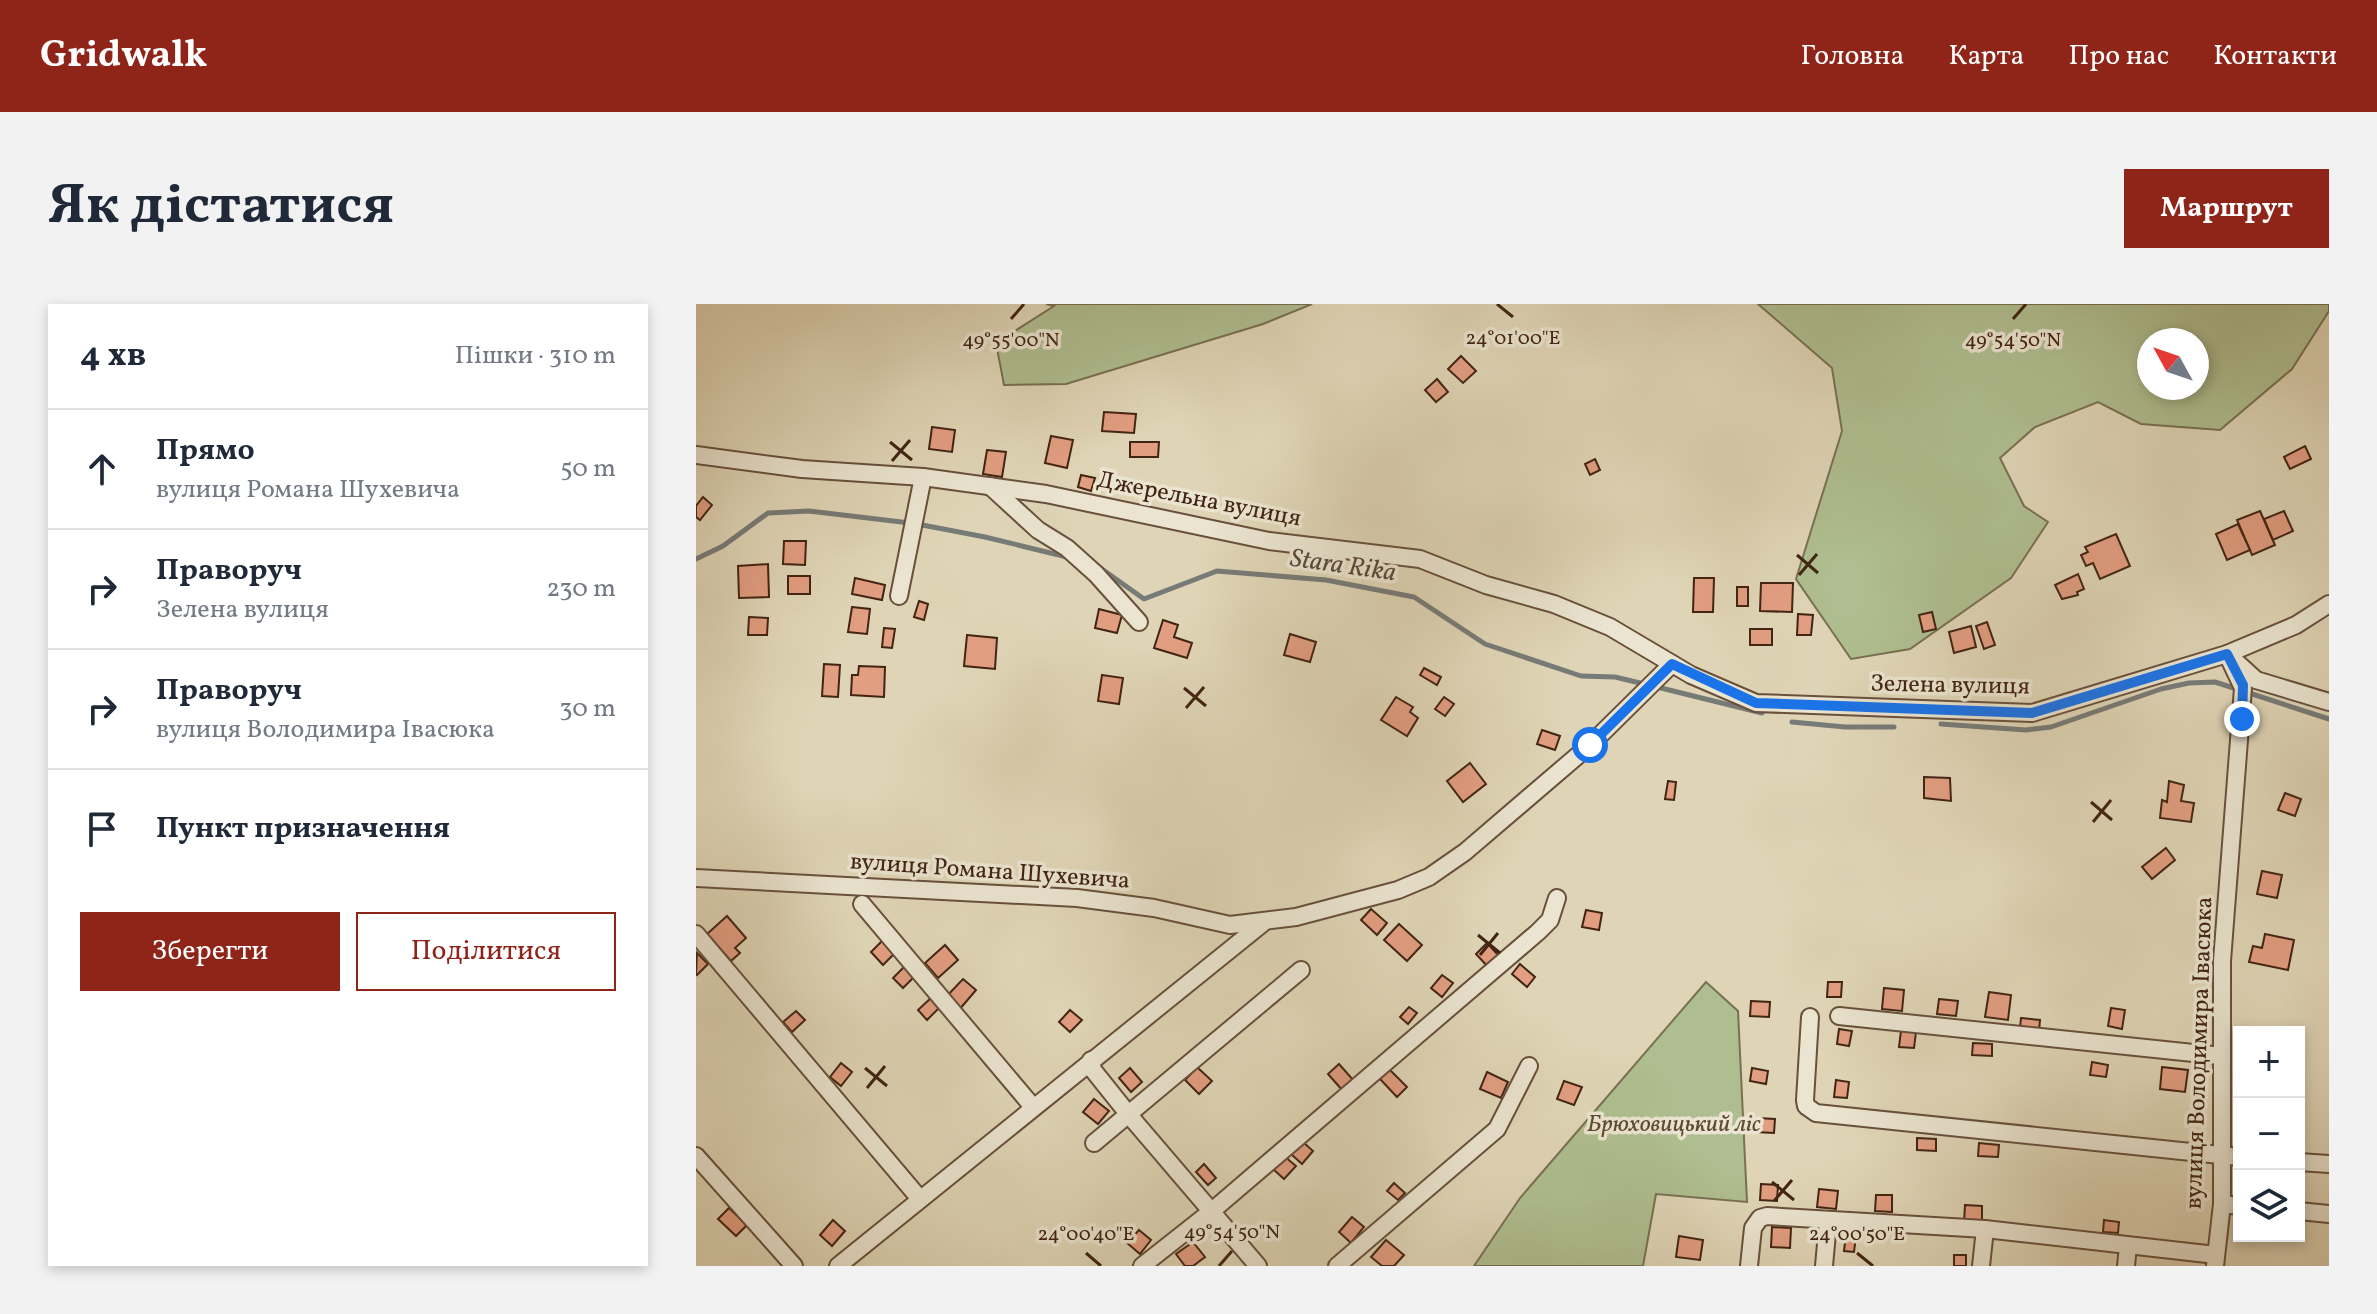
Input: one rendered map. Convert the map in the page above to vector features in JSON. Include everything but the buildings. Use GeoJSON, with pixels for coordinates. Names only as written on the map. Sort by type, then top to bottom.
{"type":"FeatureCollection","features":[{"type":"Feature","properties":{"kind":"street","name":"Джерельна вулиця"},"geometry":{"type":"LineString","coordinates":[[696,455],[802,469],[923,477],[1046,494],[1269,541],[1420,559],[1486,585],[1554,604],[1610,627],[1667,669]]}},
{"type":"Feature","properties":{"kind":"street"},"geometry":{"type":"LineString","coordinates":[[899,596],[923,477]]}},
{"type":"Feature","properties":{"kind":"street"},"geometry":{"type":"LineString","coordinates":[[990,486],[1038,530],[1067,548],[1096,574],[1139,622]]}},
{"type":"Feature","properties":{"kind":"street","name":"Зелена вулиця"},"geometry":{"type":"LineString","coordinates":[[1667,669],[1756,703],[2032,713],[2227,654],[2296,625],[2329,604]]}},
{"type":"Feature","properties":{"kind":"street"},"geometry":{"type":"LineString","coordinates":[[2227,654],[2256,680],[2329,702]]}},
{"type":"Feature","properties":{"kind":"street","name":"вулиця Володимира Івасюка"},"geometry":{"type":"LineString","coordinates":[[2215,1261],[2222,1204],[2222,961],[2243,688],[2227,654]]}},
{"type":"Feature","properties":{"kind":"street","name":"вулиця Романа Шухевича"},"geometry":{"type":"LineString","coordinates":[[696,878],[1034,895],[1154,908],[1230,925],[1296,917],[1398,890],[1429,877],[1476,842],[1590,745],[1667,669]]}},
{"type":"Feature","properties":{"kind":"street"},"geometry":{"type":"LineString","coordinates":[[1142,1266],[1213,1210],[1538,932],[1550,920],[1557,898]]}},
{"type":"Feature","properties":{"kind":"street"},"geometry":{"type":"LineString","coordinates":[[862,904],[1033,1107]]}},
{"type":"Feature","properties":{"kind":"street"},"geometry":{"type":"LineString","coordinates":[[838,1266],[1263,923]]}},
{"type":"Feature","properties":{"kind":"street"},"geometry":{"type":"LineString","coordinates":[[696,934],[920,1199]]}},
{"type":"Feature","properties":{"kind":"street"},"geometry":{"type":"LineString","coordinates":[[1094,1143],[1301,970]]}},
{"type":"Feature","properties":{"kind":"street"},"geometry":{"type":"LineString","coordinates":[[1839,1016],[2222,1056]]}},
{"type":"Feature","properties":{"kind":"street"},"geometry":{"type":"LineString","coordinates":[[1810,1017],[1805,1100],[1806,1106],[1816,1113],[2233,1156]]}},
{"type":"Feature","properties":{"kind":"street"},"geometry":{"type":"LineString","coordinates":[[1091,1060],[1093,1070],[1129,1115],[1258,1266]]}},
{"type":"Feature","properties":{"kind":"street"},"geometry":{"type":"LineString","coordinates":[[1337,1266],[1497,1129],[1529,1066]]}},
{"type":"Feature","properties":{"kind":"street"},"geometry":{"type":"LineString","coordinates":[[696,1156],[794,1266]]}},
{"type":"Feature","properties":{"kind":"street"},"geometry":{"type":"LineString","coordinates":[[2305,1162],[2329,1164]]}},
{"type":"Feature","properties":{"kind":"street"},"geometry":{"type":"LineString","coordinates":[[2222,1204],[2233,1205]]}},
{"type":"Feature","properties":{"kind":"street"},"geometry":{"type":"LineString","coordinates":[[2305,1212],[2329,1214]]}},
{"type":"Feature","properties":{"kind":"street"},"geometry":{"type":"LineString","coordinates":[[1749,1266],[1753,1228],[1760,1218],[1985,1229],[2128,1246],[2215,1261]]}},
{"type":"Feature","properties":{"kind":"street"},"geometry":{"type":"LineString","coordinates":[[1824,1266],[1828,1222]]}},
{"type":"Feature","properties":{"kind":"street"},"geometry":{"type":"LineString","coordinates":[[1981,1266],[1985,1229]]}},
{"type":"Feature","properties":{"kind":"street"},"geometry":{"type":"LineString","coordinates":[[2126,1266],[2128,1246]]}},
{"type":"Feature","properties":{"kind":"green space"},"geometry":{"type":"Polygon","coordinates":[[[1046,304],[1312,304],[1263,324],[1066,384],[1004,385],[996,343],[1054,306],[1046,304]]]}},
{"type":"Feature","properties":{"kind":"green space"},"geometry":{"type":"Polygon","coordinates":[[[1758,304],[2329,304],[2329,311],[2292,369],[2220,430],[2141,424],[2098,402],[2035,427],[2000,458],[2024,506],[2048,522],[2011,578],[1910,649],[1851,659],[1796,579],[1842,431],[1832,368],[1758,304]]]}},
{"type":"Feature","properties":{"kind":"green space","name":"Брюховицький ліс"},"geometry":{"type":"Polygon","coordinates":[[[1706,982],[1738,1011],[1747,1202],[1656,1194],[1643,1266],[1474,1266],[1520,1198],[1706,982]]]}},
{"type":"Feature","properties":{"kind":"waterway","name":"Stara Rika"},"geometry":{"type":"LineString","coordinates":[[696,559],[723,546],[768,513],[809,511],[910,523]]}},
{"type":"Feature","properties":{"kind":"waterway","name":"Stara Rika"},"geometry":{"type":"LineString","coordinates":[[917,524],[1067,557]]}},
{"type":"Feature","properties":{"kind":"waterway","name":"Stara Rika"},"geometry":{"type":"LineString","coordinates":[[1099,567],[1144,599],[1217,571],[1326,580],[1414,597],[1485,644],[1581,676],[1615,677],[1640,683]]}},
{"type":"Feature","properties":{"kind":"waterway","name":"Stara Rika"},"geometry":{"type":"LineString","coordinates":[[1941,724],[2026,730],[2051,727],[2161,689],[2215,682],[2329,719]]}},
{"type":"Feature","properties":{"kind":"waterway","name":"Stara Rika"},"geometry":{"type":"LineString","coordinates":[[1657,687],[1762,713]]}},
{"type":"Feature","properties":{"kind":"waterway","name":"Stara Rika"},"geometry":{"type":"LineString","coordinates":[[1792,722],[1894,727]]}},
{"type":"Feature","properties":{"kind":"route"},"geometry":{"type":"LineString","coordinates":[[1590,745],[1672,664],[1756,703],[2032,713],[2227,654],[2243,685],[2242,719]]}}]}
